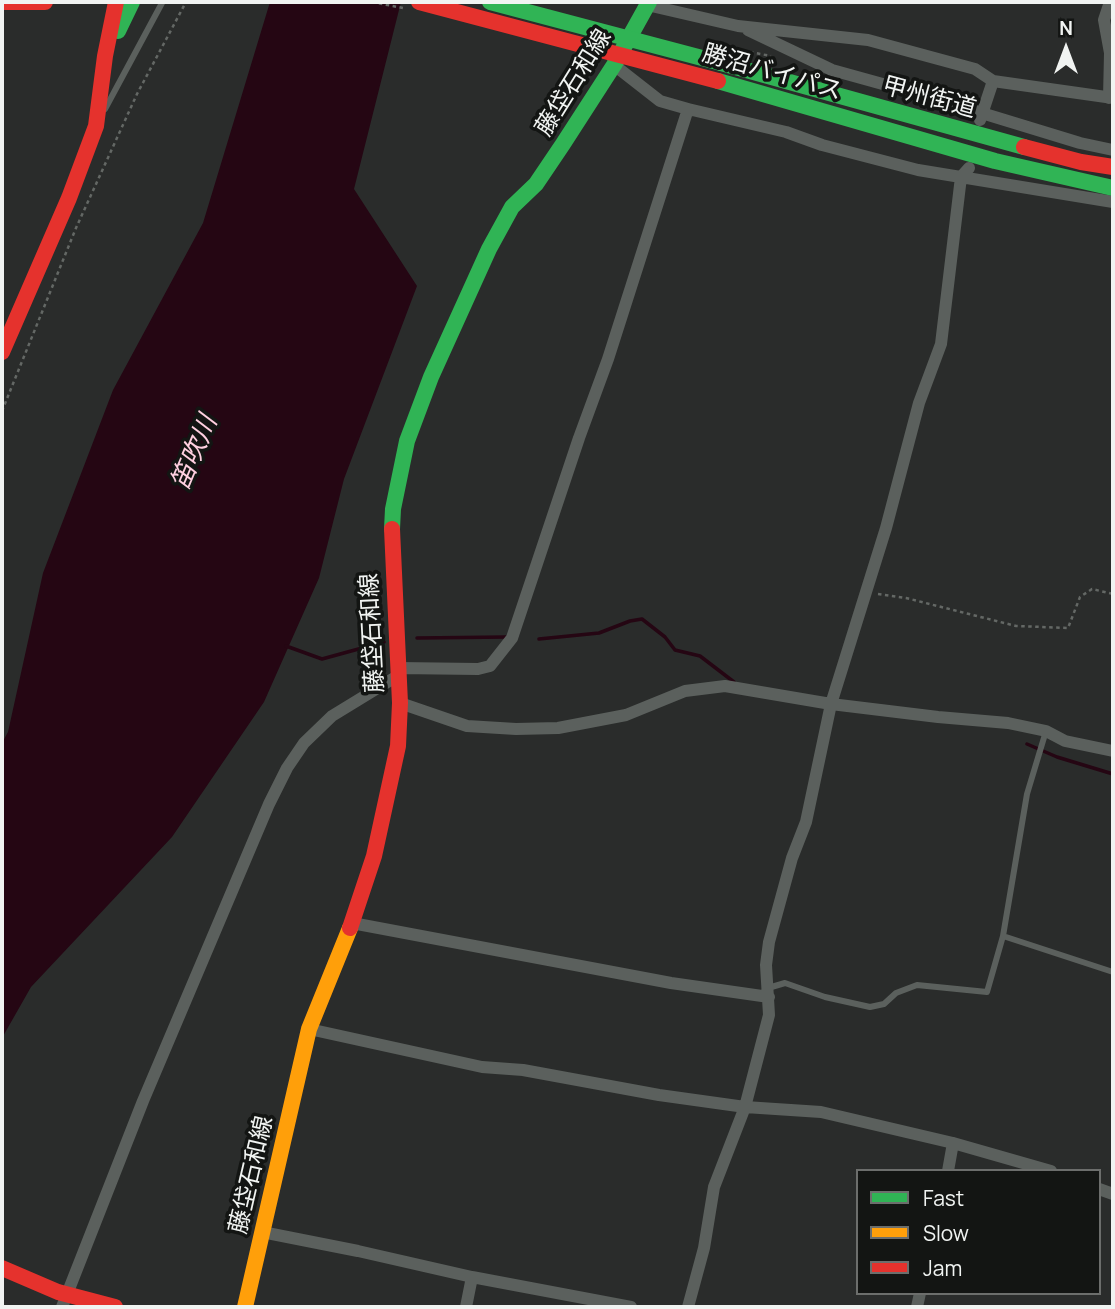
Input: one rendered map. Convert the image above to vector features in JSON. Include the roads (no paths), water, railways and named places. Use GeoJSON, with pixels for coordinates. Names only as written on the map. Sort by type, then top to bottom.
{"type":"FeatureCollection","features":[{"type":"Feature","properties":{"kind":"main road"},"geometry":{"type":"LineString","coordinates":[[2,2],[45,2]]}},
{"type":"Feature","properties":{"kind":"main road"},"geometry":{"type":"LineString","coordinates":[[2,352],[6,327],[69,198],[96,126],[105,56],[115,9],[112,10],[103,2]]}},
{"type":"Feature","properties":{"kind":"main road"},"geometry":{"type":"LineString","coordinates":[[105,56],[132,2]]}},
{"type":"Feature","properties":{"kind":"main road","name":"勝沼バイパス"},"geometry":{"type":"LineString","coordinates":[[419,2],[718,81],[995,161],[1113,188]]}},
{"type":"Feature","properties":{"kind":"main road","name":"甲州街道"},"geometry":{"type":"LineString","coordinates":[[490,2],[1081,162],[1113,167]]}},
{"type":"Feature","properties":{"kind":"main road","name":"藤垈石和線"},"geometry":{"type":"LineString","coordinates":[[245,1307],[309,1029],[352,923],[374,856],[398,746],[400,703],[393,576],[393,509],[407,441],[431,377],[489,249],[512,207],[536,184],[614,65],[648,3]]}},
{"type":"Feature","properties":{"kind":"main road"},"geometry":{"type":"LineString","coordinates":[[2,1268],[62,1298],[115,1307]]}},
{"type":"Feature","properties":{"kind":"street"},"geometry":{"type":"LineString","coordinates":[[648,3],[738,26],[869,40],[975,69],[993,80],[1111,98],[1110,53],[1104,20],[1110,2]]}},
{"type":"Feature","properties":{"kind":"street"},"geometry":{"type":"LineString","coordinates":[[738,26],[832,71],[981,119],[1113,150]]}},
{"type":"Feature","properties":{"kind":"street"},"geometry":{"type":"LineString","coordinates":[[614,65],[660,101],[688,109],[786,132],[822,145],[906,167],[965,172],[1113,202]]}},
{"type":"Feature","properties":{"kind":"street"},"geometry":{"type":"LineString","coordinates":[[981,119],[993,80]]}},
{"type":"Feature","properties":{"kind":"street"},"geometry":{"type":"LineString","coordinates":[[62,1298],[269,804],[287,768],[304,743],[332,716],[399,670],[478,669],[490,666],[512,638],[608,359],[688,109]]}},
{"type":"Feature","properties":{"kind":"street"},"geometry":{"type":"LineString","coordinates":[[688,1307],[704,1248],[715,1187],[745,1107],[769,1015],[766,965],[769,942],[792,858],[806,822],[831,704],[886,528],[919,403],[941,344],[965,172]]}},
{"type":"Feature","properties":{"kind":"street"},"geometry":{"type":"LineString","coordinates":[[400,703],[467,726],[516,729],[558,727],[626,715],[685,691],[725,686],[831,704],[1008,723],[1044,737],[1113,751]]}},
{"type":"Feature","properties":{"kind":"street"},"geometry":{"type":"LineString","coordinates":[[352,923],[671,983],[769,992]]}},
{"type":"Feature","properties":{"kind":"street"},"geometry":{"type":"LineString","coordinates":[[309,1029],[482,1067],[523,1070],[659,1096],[745,1107],[821,1112],[953,1143],[1044,1169]]}},
{"type":"Feature","properties":{"kind":"street"},"geometry":{"type":"LineString","coordinates":[[948,1169],[953,1143]]}},
{"type":"Feature","properties":{"kind":"street"},"geometry":{"type":"LineString","coordinates":[[262,1232],[472,1277],[631,1307]]}},
{"type":"Feature","properties":{"kind":"street"},"geometry":{"type":"LineString","coordinates":[[466,1307],[472,1277]]}},
{"type":"Feature","properties":{"kind":"lane"},"geometry":{"type":"LineString","coordinates":[[96,126],[162,2]]}},
{"type":"Feature","properties":{"kind":"lane"},"geometry":{"type":"LineString","coordinates":[[769,992],[785,983],[825,997],[870,1007],[884,1004],[896,993],[917,985],[987,992],[1003,936],[1019,839],[1037,756],[1044,737]]}},
{"type":"Feature","properties":{"kind":"lane"},"geometry":{"type":"LineString","coordinates":[[1003,936],[1113,972]]}},
{"type":"Feature","properties":{"kind":"water","name":"笛吹川"},"geometry":{"type":"Polygon","coordinates":[[[270,2],[401,2],[354,189],[417,286],[344,479],[319,578],[264,702],[172,837],[31,987],[2,1038],[2,743],[8,732],[43,573],[113,390],[203,223],[270,2]]]}},
{"type":"Feature","properties":{"kind":"waterway"},"geometry":{"type":"LineString","coordinates":[[539,639],[599,633],[642,619],[665,637],[675,650],[700,656],[734,682]]}},
{"type":"Feature","properties":{"kind":"waterway"},"geometry":{"type":"LineString","coordinates":[[417,638],[507,637]]}},
{"type":"Feature","properties":{"kind":"waterway"},"geometry":{"type":"LineString","coordinates":[[286,646],[322,659],[384,642]]}},
{"type":"Feature","properties":{"kind":"waterway"},"geometry":{"type":"LineString","coordinates":[[1027,744],[1057,757],[1113,774]]}}]}
